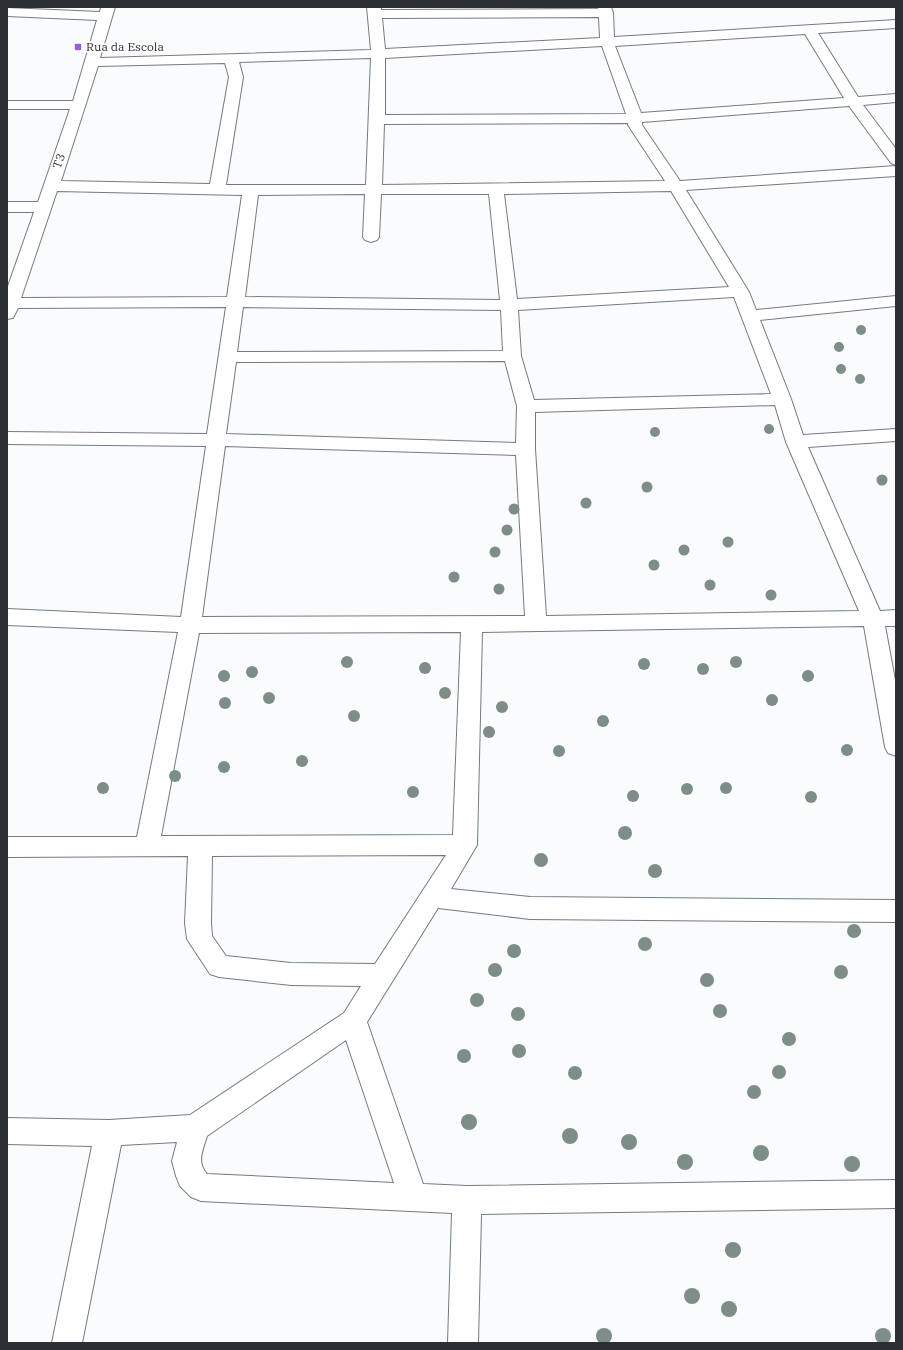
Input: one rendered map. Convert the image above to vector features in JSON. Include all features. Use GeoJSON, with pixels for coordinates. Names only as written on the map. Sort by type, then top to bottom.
{"type":"FeatureCollection","features":[{"type":"Feature","properties":{"kind":"street"},"geometry":{"type":"LineString","coordinates":[[371,237],[377,120],[378,54],[374,10],[605,10],[608,42],[635,118],[635,125],[676,186],[740,292],[782,399],[796,442],[873,619],[896,747]]}},
{"type":"Feature","properties":{"kind":"street"},"geometry":{"type":"LineString","coordinates":[[7,12],[106,12]]}},
{"type":"Feature","properties":{"kind":"street","name":"T3"},"geometry":{"type":"LineString","coordinates":[[9,308],[78,105],[106,12]]}},
{"type":"Feature","properties":{"kind":"street"},"geometry":{"type":"LineString","coordinates":[[92,62],[378,54],[608,42],[896,24]]}},
{"type":"Feature","properties":{"kind":"street"},"geometry":{"type":"LineString","coordinates":[[809,29],[853,101],[896,160]]}},
{"type":"Feature","properties":{"kind":"street"},"geometry":{"type":"LineString","coordinates":[[217,189],[236,77],[231,58]]}},
{"type":"Feature","properties":{"kind":"street"},"geometry":{"type":"LineString","coordinates":[[377,120],[635,118],[896,98]]}},
{"type":"Feature","properties":{"kind":"street"},"geometry":{"type":"LineString","coordinates":[[7,105],[78,105]]}},
{"type":"Feature","properties":{"kind":"street"},"geometry":{"type":"LineString","coordinates":[[50,186],[251,190],[496,189],[676,186],[896,171]]}},
{"type":"Feature","properties":{"kind":"street"},"geometry":{"type":"LineString","coordinates":[[496,189],[509,305],[512,356],[526,406],[525,449],[536,624]]}},
{"type":"Feature","properties":{"kind":"street"},"geometry":{"type":"LineString","coordinates":[[147,846],[190,625],[234,302],[251,190]]}},
{"type":"Feature","properties":{"kind":"street"},"geometry":{"type":"LineString","coordinates":[[7,207],[44,207]]}},
{"type":"Feature","properties":{"kind":"street"},"geometry":{"type":"LineString","coordinates":[[9,308],[234,302],[509,305],[740,292]]}},
{"type":"Feature","properties":{"kind":"street"},"geometry":{"type":"LineString","coordinates":[[750,316],[896,301]]}},
{"type":"Feature","properties":{"kind":"street"},"geometry":{"type":"LineString","coordinates":[[227,357],[512,356]]}},
{"type":"Feature","properties":{"kind":"street"},"geometry":{"type":"LineString","coordinates":[[526,406],[782,399]]}},
{"type":"Feature","properties":{"kind":"street"},"geometry":{"type":"LineString","coordinates":[[796,442],[896,435]]}},
{"type":"Feature","properties":{"kind":"street"},"geometry":{"type":"LineString","coordinates":[[7,438],[216,440],[525,449]]}},
{"type":"Feature","properties":{"kind":"street"},"geometry":{"type":"LineString","coordinates":[[7,617],[190,625],[536,624],[896,618]]}},
{"type":"Feature","properties":{"kind":"street"},"geometry":{"type":"LineString","coordinates":[[7,1131],[109,1133],[195,1128],[353,1021],[465,844],[472,623]]}},
{"type":"Feature","properties":{"kind":"street"},"geometry":{"type":"LineString","coordinates":[[7,847],[465,844]]}},
{"type":"Feature","properties":{"kind":"street"},"geometry":{"type":"LineString","coordinates":[[200,846],[198,923],[200,939],[219,966],[291,974],[383,975]]}},
{"type":"Feature","properties":{"kind":"street"},"geometry":{"type":"LineString","coordinates":[[432,897],[530,908],[896,911]]}},
{"type":"Feature","properties":{"kind":"street"},"geometry":{"type":"LineString","coordinates":[[353,1021],[413,1197]]}},
{"type":"Feature","properties":{"kind":"street"},"geometry":{"type":"LineString","coordinates":[[195,1128],[186,1161],[190,1176],[201,1187],[467,1200],[896,1194]]}},
{"type":"Feature","properties":{"kind":"street"},"geometry":{"type":"LineString","coordinates":[[67,1343],[109,1133]]}},
{"type":"Feature","properties":{"kind":"street"},"geometry":{"type":"LineString","coordinates":[[462,1343],[467,1200]]}},
{"type":"Feature","properties":{"kind":"place","name":"Rua da Escola"},"geometry":{"type":"Point","coordinates":[78,47]}}]}
